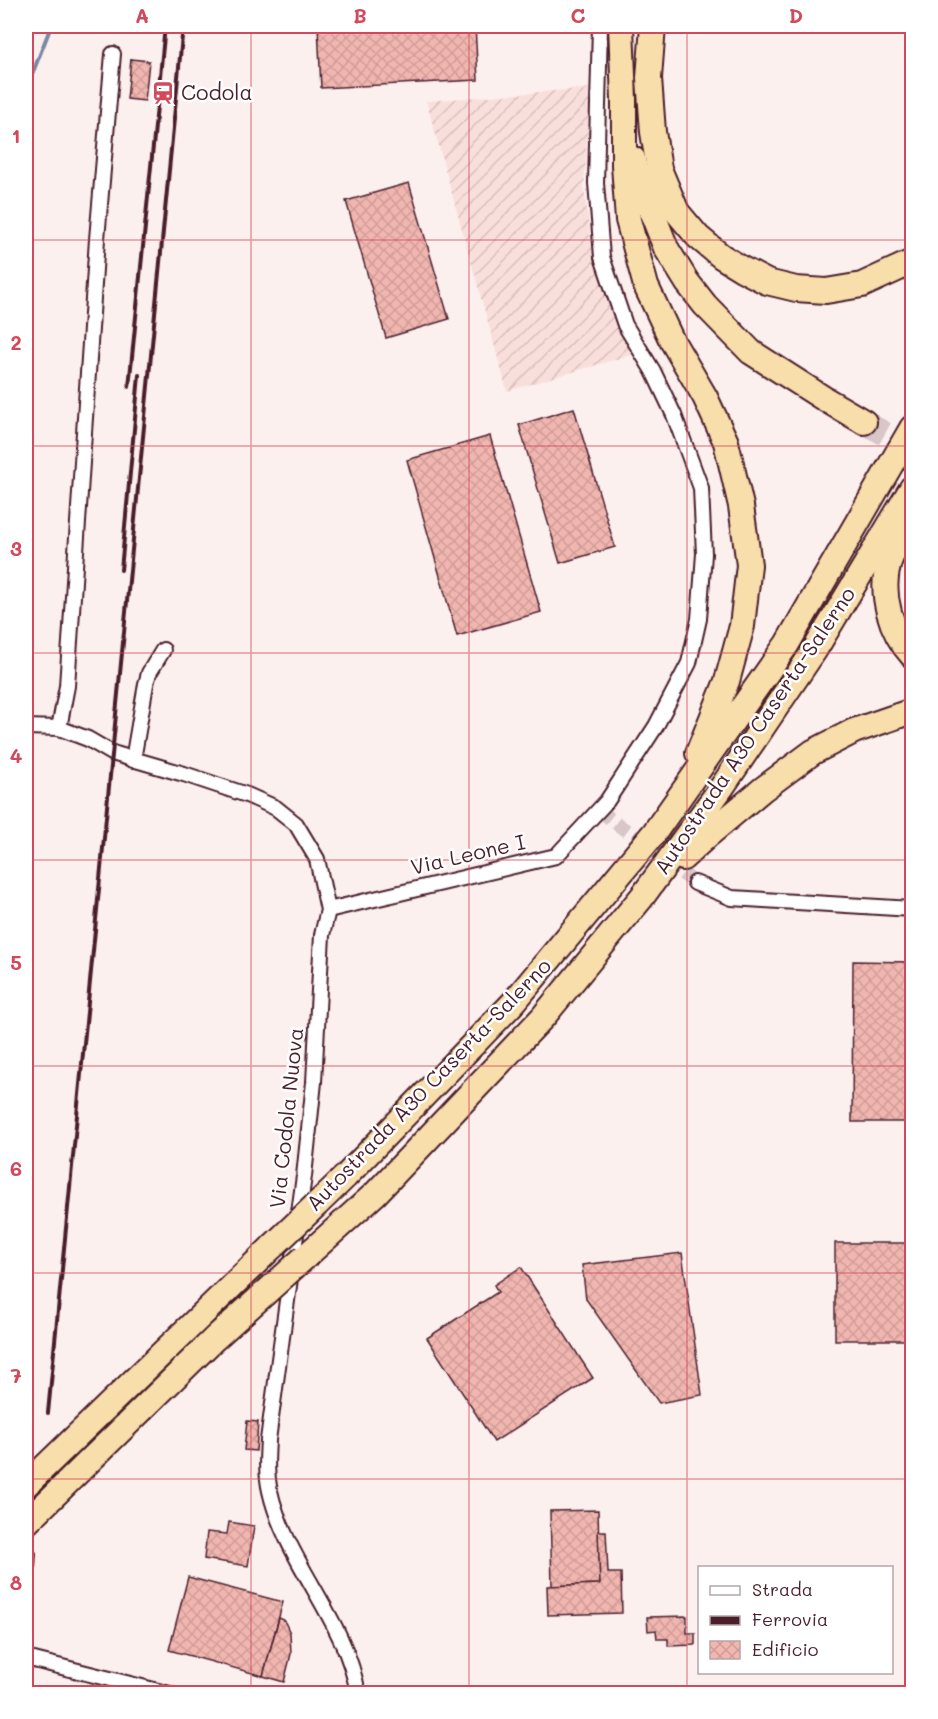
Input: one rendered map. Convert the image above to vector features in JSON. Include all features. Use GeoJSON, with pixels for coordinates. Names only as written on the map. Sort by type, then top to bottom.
{"type":"FeatureCollection","features":[{"type":"Feature","properties":{"kind":"highway"},"geometry":{"type":"LineString","coordinates":[[621,26],[624,165],[628,220],[646,286],[671,339],[705,397],[726,442],[741,506],[749,565],[742,626],[728,681],[700,749],[654,833]]}},
{"type":"Feature","properties":{"kind":"highway"},"geometry":{"type":"LineString","coordinates":[[649,203],[644,142],[653,26]]}},
{"type":"Feature","properties":{"kind":"highway"},"geometry":{"type":"LineString","coordinates":[[649,78],[658,169],[677,212],[698,237],[721,256],[768,282],[796,289],[826,291],[862,285],[912,262]]}},
{"type":"Feature","properties":{"kind":"highway"},"geometry":{"type":"LineString","coordinates":[[624,100],[635,169],[666,248],[687,282],[723,325],[751,352],[776,370],[864,422]]}},
{"type":"Feature","properties":{"kind":"highway","name":"Autostrada A30 Caserta-Salerno"},"geometry":{"type":"LineString","coordinates":[[26,1485],[346,1176],[513,1003],[654,833],[787,644],[912,428]]}},
{"type":"Feature","properties":{"kind":"highway","name":"Autostrada A30 Caserta-Salerno"},"geometry":{"type":"LineString","coordinates":[[26,1523],[214,1339],[376,1193],[543,1017],[642,897],[722,787],[813,651],[912,488]]}},
{"type":"Feature","properties":{"kind":"highway"},"geometry":{"type":"LineString","coordinates":[[912,512],[889,563],[886,600],[892,621],[903,644],[912,655]]}},
{"type":"Feature","properties":{"kind":"highway"},"geometry":{"type":"LineString","coordinates":[[642,897],[708,835],[763,789],[813,752],[854,731],[912,711]]}},
{"type":"Feature","properties":{"kind":"street","name":"Via Leone I"},"geometry":{"type":"LineString","coordinates":[[328,910],[556,856],[607,801],[656,726],[689,663],[699,620],[704,554],[701,488],[674,415],[653,371],[625,325],[602,257],[596,183],[600,26]]}},
{"type":"Feature","properties":{"kind":"street"},"geometry":{"type":"LineString","coordinates":[[59,728],[67,686],[97,239],[112,54]]}},
{"type":"Feature","properties":{"kind":"street"},"geometry":{"type":"LineString","coordinates":[[133,760],[146,684],[163,650]]}},
{"type":"Feature","properties":{"kind":"street","name":"Via Codola Nuova"},"geometry":{"type":"LineString","coordinates":[[26,727],[59,728],[88,739],[112,753],[247,795],[276,808],[296,824],[316,859],[328,910],[322,934],[314,1083],[307,1152],[268,1440],[267,1469],[270,1490],[284,1533],[336,1627],[355,1677],[358,1694]]}},
{"type":"Feature","properties":{"kind":"street"},"geometry":{"type":"LineString","coordinates":[[695,883],[732,898],[912,909]]}},
{"type":"Feature","properties":{"kind":"street"},"geometry":{"type":"LineString","coordinates":[[26,1658],[170,1694]]}},
{"type":"Feature","properties":{"kind":"street"},"geometry":{"type":"LineString","coordinates":[[355,1677],[363,1694]]}},
{"type":"Feature","properties":{"kind":"shaded area"},"geometry":{"type":"Polygon","coordinates":[[[591,88],[584,187],[592,249],[615,320],[635,354],[507,391],[426,101],[591,88]]]}},
{"type":"Feature","properties":{"kind":"building"},"geometry":{"type":"Polygon","coordinates":[[[318,26],[475,26],[478,80],[321,88],[318,26]]]}},
{"type":"Feature","properties":{"kind":"building","name":"Codola"},"geometry":{"type":"Polygon","coordinates":[[[131,59],[149,61],[145,101],[127,99],[131,59]]]}},
{"type":"Feature","properties":{"kind":"building"},"geometry":{"type":"Polygon","coordinates":[[[409,183],[449,319],[386,338],[346,201],[409,183]]]}},
{"type":"Feature","properties":{"kind":"building"},"geometry":{"type":"Polygon","coordinates":[[[574,408],[615,547],[560,563],[519,425],[574,408]]]}},
{"type":"Feature","properties":{"kind":"building"},"geometry":{"type":"Polygon","coordinates":[[[490,436],[541,612],[457,636],[407,460],[490,436]]]}},
{"type":"Feature","properties":{"kind":"building"},"geometry":{"type":"Polygon","coordinates":[[[853,961],[912,962],[912,1122],[852,1122],[853,961]]]}},
{"type":"Feature","properties":{"kind":"building"},"geometry":{"type":"Polygon","coordinates":[[[835,1243],[912,1243],[912,1340],[835,1340],[835,1243]]]}},
{"type":"Feature","properties":{"kind":"building"},"geometry":{"type":"Polygon","coordinates":[[[682,1253],[702,1395],[659,1403],[586,1299],[582,1265],[682,1253]]]}},
{"type":"Feature","properties":{"kind":"building"},"geometry":{"type":"Polygon","coordinates":[[[521,1267],[593,1378],[494,1442],[427,1338],[498,1292],[494,1285],[521,1267]]]}},
{"type":"Feature","properties":{"kind":"building"},"geometry":{"type":"Polygon","coordinates":[[[247,1421],[258,1422],[256,1451],[244,1450],[247,1421]]]}},
{"type":"Feature","properties":{"kind":"building"},"geometry":{"type":"Polygon","coordinates":[[[598,1510],[600,1584],[552,1586],[550,1511],[598,1510]]]}},
{"type":"Feature","properties":{"kind":"building"},"geometry":{"type":"Polygon","coordinates":[[[229,1522],[254,1526],[248,1566],[204,1559],[207,1532],[227,1534],[229,1522]]]}},
{"type":"Feature","properties":{"kind":"building"},"geometry":{"type":"Polygon","coordinates":[[[598,1531],[606,1531],[608,1573],[621,1573],[622,1613],[548,1615],[547,1586],[600,1584],[598,1531]]]}},
{"type":"Feature","properties":{"kind":"building"},"geometry":{"type":"Polygon","coordinates":[[[188,1577],[283,1602],[263,1676],[169,1650],[188,1577]]]}},
{"type":"Feature","properties":{"kind":"building"},"geometry":{"type":"Polygon","coordinates":[[[687,1616],[687,1633],[695,1633],[695,1645],[668,1646],[668,1639],[657,1639],[656,1630],[648,1631],[647,1617],[687,1616]]]}},
{"type":"Feature","properties":{"kind":"building"},"geometry":{"type":"Polygon","coordinates":[[[279,1618],[284,1620],[290,1633],[291,1654],[284,1682],[263,1676],[279,1618]]]}},
{"type":"Feature","properties":{"kind":"waterway"},"geometry":{"type":"LineString","coordinates":[[26,90],[51,26]]}},
{"type":"Feature","properties":{"kind":"waterway"},"geometry":{"type":"LineString","coordinates":[[26,153],[34,273],[26,289]]}},
{"type":"Feature","properties":{"kind":"tunnel"},"geometry":{"type":"LineString","coordinates":[[864,422],[912,449]]}},
{"type":"Feature","properties":{"kind":"tunnel"},"geometry":{"type":"LineString","coordinates":[[599,810],[695,883]]}},
{"type":"Feature","properties":{"kind":"railway"},"geometry":{"type":"LineString","coordinates":[[129,387],[165,26]]}},
{"type":"Feature","properties":{"kind":"railway"},"geometry":{"type":"LineString","coordinates":[[48,1413],[183,26]]}},
{"type":"Feature","properties":{"kind":"railway"},"geometry":{"type":"LineString","coordinates":[[121,570],[139,375]]}},
{"type":"Feature","properties":{"kind":"railway"},"geometry":{"type":"LineString","coordinates":[[26,1692],[35,1553]]}},
{"type":"Feature","properties":{"kind":"place","name":"Codola"},"geometry":{"type":"Point","coordinates":[163,93]}}]}
